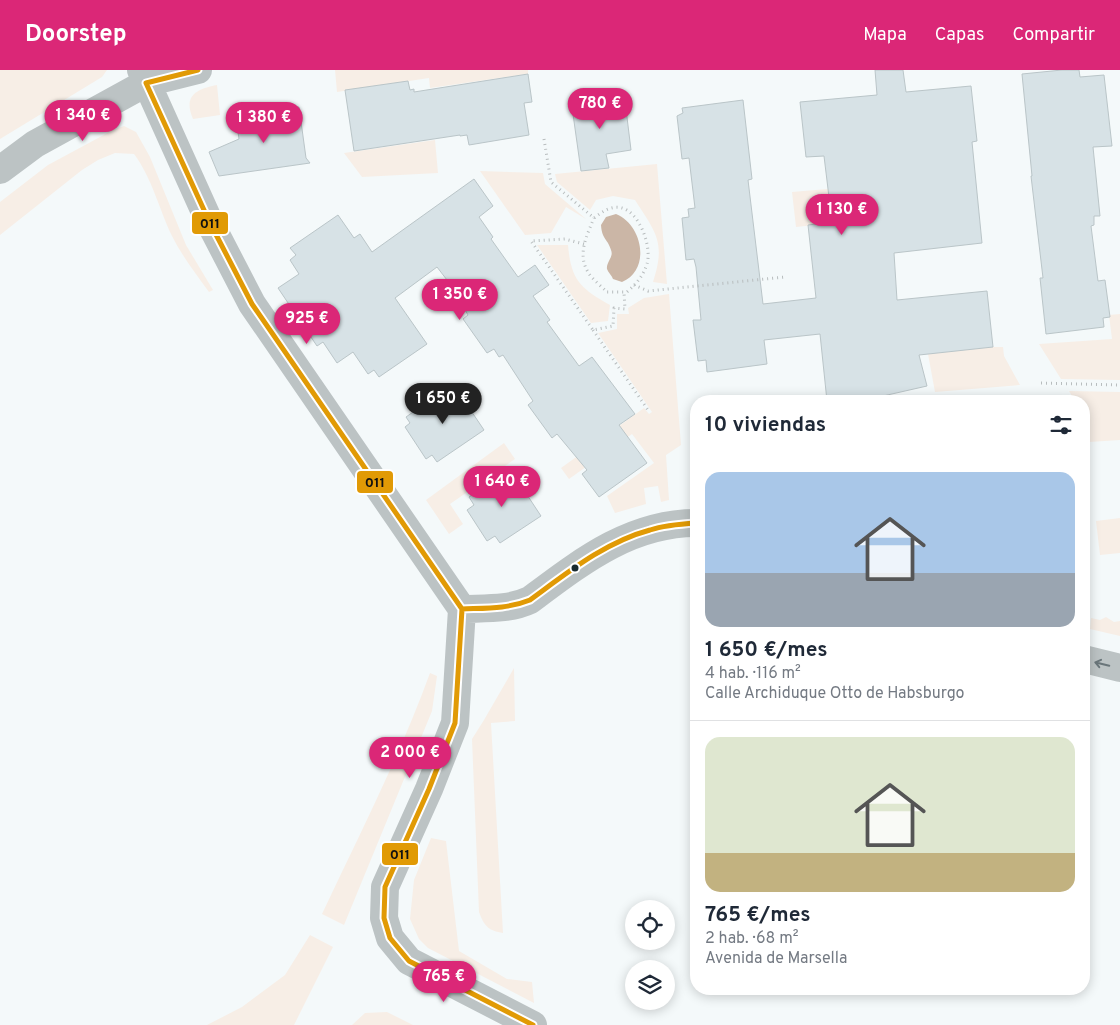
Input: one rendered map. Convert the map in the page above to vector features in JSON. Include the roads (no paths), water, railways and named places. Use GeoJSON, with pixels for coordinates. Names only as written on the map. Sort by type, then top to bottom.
{"type":"FeatureCollection","features":[{"type":"Feature","properties":{"kind":"street"},"geometry":{"type":"LineString","coordinates":[[0,170],[34,144],[144,77],[198,70]]}},
{"type":"Feature","properties":{"kind":"street"},"geometry":{"type":"LineString","coordinates":[[144,77],[209,221],[252,304],[462,608],[455,722],[430,789],[385,888],[384,918],[390,938],[409,961],[533,1025]]}},
{"type":"Feature","properties":{"kind":"street"},"geometry":{"type":"LineString","coordinates":[[462,608],[511,607],[521,604],[530,600],[601,550],[623,539],[670,524],[690,524]]}},
{"type":"Feature","properties":{"kind":"street"},"geometry":{"type":"LineString","coordinates":[[1090,660],[1120,668]]}}]}
